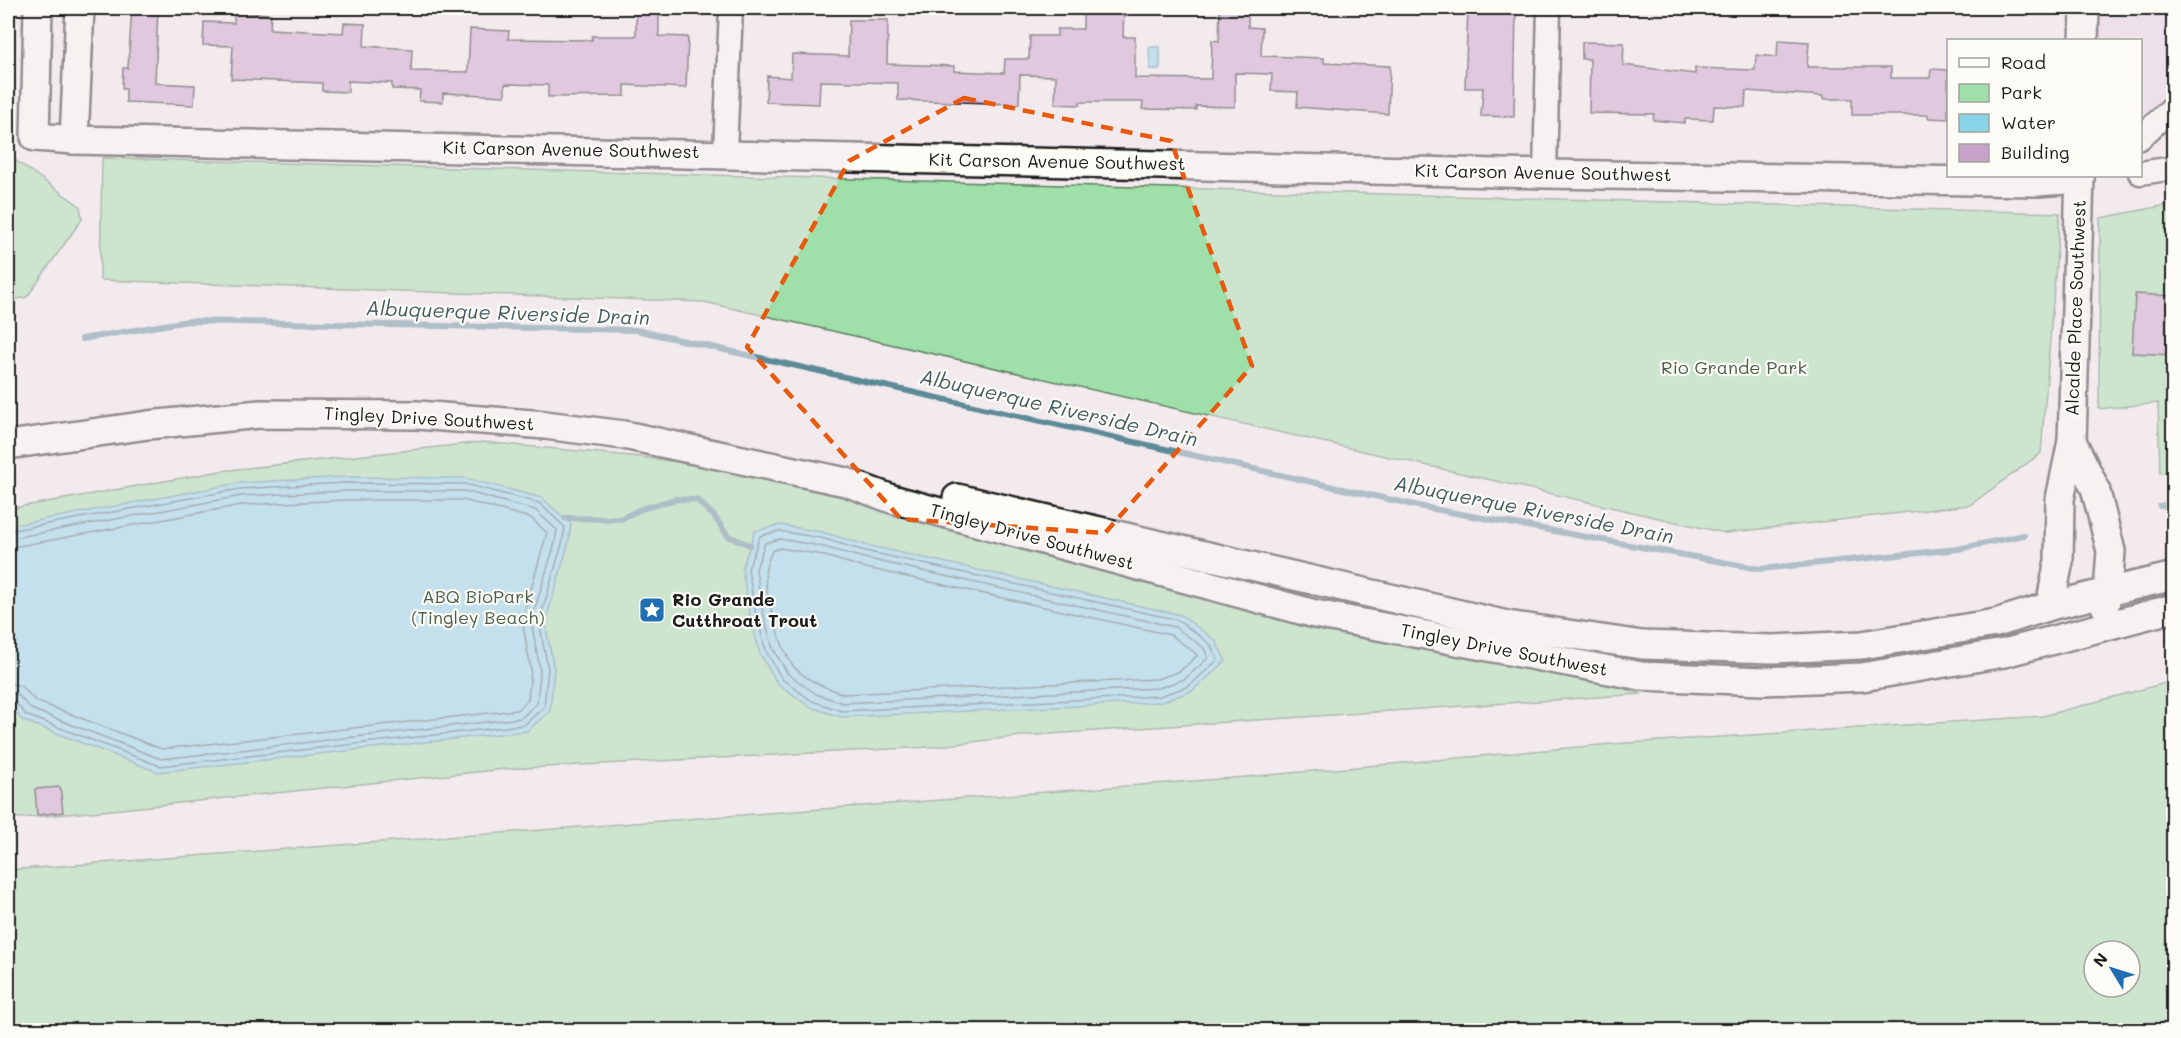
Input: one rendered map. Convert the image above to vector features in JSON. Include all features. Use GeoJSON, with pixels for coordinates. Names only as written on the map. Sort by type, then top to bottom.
{"type":"FeatureCollection","features":[{"type":"Feature","properties":{"kind":"street","name":"Kit Carson Avenue Southwest"},"geometry":{"type":"LineString","coordinates":[[38,8],[35,137],[74,140],[725,153],[1545,174],[2037,182],[2083,177]]}},
{"type":"Feature","properties":{"kind":"street"},"geometry":{"type":"LineString","coordinates":[[74,140],[80,8]]}},
{"type":"Feature","properties":{"kind":"street"},"geometry":{"type":"LineString","coordinates":[[725,153],[731,8]]}},
{"type":"Feature","properties":{"kind":"street"},"geometry":{"type":"LineString","coordinates":[[1545,174],[1549,8]]}},
{"type":"Feature","properties":{"kind":"street"},"geometry":{"type":"LineString","coordinates":[[2084,39],[2085,8]]}},
{"type":"Feature","properties":{"kind":"street"},"geometry":{"type":"LineString","coordinates":[[2142,136],[2174,106]]}},
{"type":"Feature","properties":{"kind":"street"},"geometry":{"type":"LineString","coordinates":[[2142,173],[2174,168]]}},
{"type":"Feature","properties":{"kind":"street","name":"Alcalde Place Southwest"},"geometry":{"type":"LineString","coordinates":[[2050,606],[2060,561],[2060,499],[2072,441],[2083,177]]}},
{"type":"Feature","properties":{"kind":"street","name":"Tingley Drive Southwest"},"geometry":{"type":"LineString","coordinates":[[8,445],[148,425],[260,414],[417,415],[545,425],[624,435],[846,482],[892,499],[1316,614],[1641,676],[1763,681],[1862,677],[2004,653],[2174,608]]}},
{"type":"Feature","properties":{"kind":"street","name":"Alcalde Place Southwest"},"geometry":{"type":"LineString","coordinates":[[2072,441],[2095,488],[2111,551],[2108,591],[2100,628]]}},
{"type":"Feature","properties":{"kind":"street","name":"Tingley Drive Southwest"},"geometry":{"type":"LineString","coordinates":[[846,482],[897,484],[1321,584],[1507,625],[1642,645],[1773,650],[1862,645],[1996,623],[2050,606],[2174,576]]}},
{"type":"Feature","properties":{"kind":"highlighted area"},"geometry":{"type":"Polygon","coordinates":[[[964,98],[1171,141],[1252,366],[1105,533],[901,519],[747,347],[849,161],[964,98]]]}},
{"type":"Feature","properties":{"kind":"shaded area"},"geometry":{"type":"Polygon","coordinates":[[[2085,8],[2173,8],[2173,106],[2142,137],[2142,39],[2084,39],[2085,8]]]}},
{"type":"Feature","properties":{"kind":"green space"},"geometry":{"type":"Polygon","coordinates":[[[8,155],[80,206],[82,219],[27,297],[14,300],[8,295],[8,155]]]}},
{"type":"Feature","properties":{"kind":"green space","name":"Rio Grande Park"},"geometry":{"type":"Polygon","coordinates":[[[102,158],[2060,213],[2041,453],[1970,505],[1725,533],[704,302],[100,280],[102,158]]]}},
{"type":"Feature","properties":{"kind":"green space"},"geometry":{"type":"Polygon","coordinates":[[[2173,204],[2173,471],[2160,473],[2158,403],[2099,409],[2100,218],[2173,204]]]}},
{"type":"Feature","properties":{"kind":"green space","name":"ABQ BioPark (Tingley Beach)"},"geometry":{"type":"Polygon","coordinates":[[[483,442],[641,457],[989,505],[1642,694],[1021,736],[931,747],[505,769],[8,819],[8,509],[221,471],[483,442]]]}},
{"type":"Feature","properties":{"kind":"green space"},"geometry":{"type":"Polygon","coordinates":[[[2173,681],[2173,1030],[8,1030],[8,870],[1247,777],[1612,744],[2043,716],[2173,681]]]}},
{"type":"Feature","properties":{"kind":"water"},"geometry":{"type":"Polygon","coordinates":[[[1149,47],[1160,47],[1160,69],[1150,69],[1149,47]]]}},
{"type":"Feature","properties":{"kind":"water"},"geometry":{"type":"Polygon","coordinates":[[[344,477],[465,478],[542,498],[571,524],[568,545],[545,623],[554,669],[550,711],[527,731],[158,772],[22,720],[8,702],[8,526],[239,483],[344,477]]]}},
{"type":"Feature","properties":{"kind":"water"},"geometry":{"type":"Polygon","coordinates":[[[779,525],[822,532],[866,545],[1181,615],[1215,640],[1226,661],[1192,691],[1162,702],[841,717],[810,707],[777,683],[760,654],[749,611],[742,568],[755,531],[779,525]]]}},
{"type":"Feature","properties":{"kind":"building"},"geometry":{"type":"Polygon","coordinates":[[[132,8],[158,8],[155,83],[195,85],[194,105],[126,102],[126,89],[122,89],[123,68],[128,68],[132,8]]]}},
{"type":"Feature","properties":{"kind":"building"},"geometry":{"type":"Polygon","coordinates":[[[636,8],[659,8],[659,36],[688,37],[686,88],[625,85],[625,96],[548,97],[548,85],[505,84],[505,96],[443,93],[443,102],[419,101],[420,90],[392,89],[392,83],[348,81],[348,92],[322,91],[322,83],[231,79],[233,46],[203,45],[204,22],[234,23],[234,12],[271,14],[270,29],[343,33],[344,23],[365,24],[364,46],[412,49],[411,71],[468,72],[470,29],[509,31],[508,39],[592,40],[592,36],[636,36],[636,8]]]}},
{"type":"Feature","properties":{"kind":"building"},"geometry":{"type":"Polygon","coordinates":[[[1083,8],[1124,8],[1123,37],[1135,37],[1135,78],[1211,79],[1212,40],[1219,41],[1220,8],[1248,8],[1248,27],[1262,28],[1261,56],[1324,58],[1324,63],[1390,66],[1388,114],[1297,107],[1298,92],[1271,91],[1272,74],[1235,73],[1235,107],[1196,106],[1196,110],[1142,109],[1143,102],[1055,104],[1056,76],[1020,75],[1019,104],[898,100],[898,83],[820,81],[819,104],[766,102],[767,76],[791,78],[792,54],[848,56],[849,20],[888,20],[887,64],[954,66],[954,71],[1004,73],[1005,59],[1029,59],[1030,36],[1057,36],[1057,29],[1083,29],[1083,8]]]}},
{"type":"Feature","properties":{"kind":"building"},"geometry":{"type":"Polygon","coordinates":[[[1468,8],[1516,8],[1514,117],[1481,116],[1483,88],[1465,88],[1468,8]]]}},
{"type":"Feature","properties":{"kind":"building"},"geometry":{"type":"Polygon","coordinates":[[[1778,40],[1809,42],[1807,67],[1891,67],[1891,78],[1930,78],[1931,69],[1947,70],[1947,119],[1928,118],[1928,115],[1852,115],[1852,99],[1823,99],[1823,96],[1746,91],[1745,107],[1714,106],[1713,120],[1685,119],[1684,123],[1653,120],[1654,114],[1589,113],[1590,59],[1582,59],[1582,42],[1624,43],[1623,65],[1695,74],[1695,68],[1755,70],[1756,55],[1777,57],[1778,40]]]}},
{"type":"Feature","properties":{"kind":"building"},"geometry":{"type":"Polygon","coordinates":[[[2135,294],[2174,296],[2174,355],[2132,353],[2135,294]]]}},
{"type":"Feature","properties":{"kind":"building"},"geometry":{"type":"Polygon","coordinates":[[[60,787],[63,812],[37,815],[35,789],[60,787]]]}},
{"type":"Feature","properties":{"kind":"waterway","name":"Albuquerque Riverside Drain"},"geometry":{"type":"LineString","coordinates":[[82,339],[188,321],[636,330],[1423,507],[1760,569],[1958,549],[2024,535]]}},
{"type":"Feature","properties":{"kind":"waterway"},"geometry":{"type":"LineString","coordinates":[[565,518],[620,519],[641,509],[676,499],[697,500],[714,516],[728,536],[750,545]]}},
{"type":"Feature","properties":{"kind":"waterway","name":"Albuquerque Riverside Drain"},"geometry":{"type":"LineString","coordinates":[[2160,506],[2174,503]]}},
{"type":"Feature","properties":{"kind":"place","name":"Rio Grande Cutthroat Trout"},"geometry":{"type":"Point","coordinates":[652,610]}}]}
